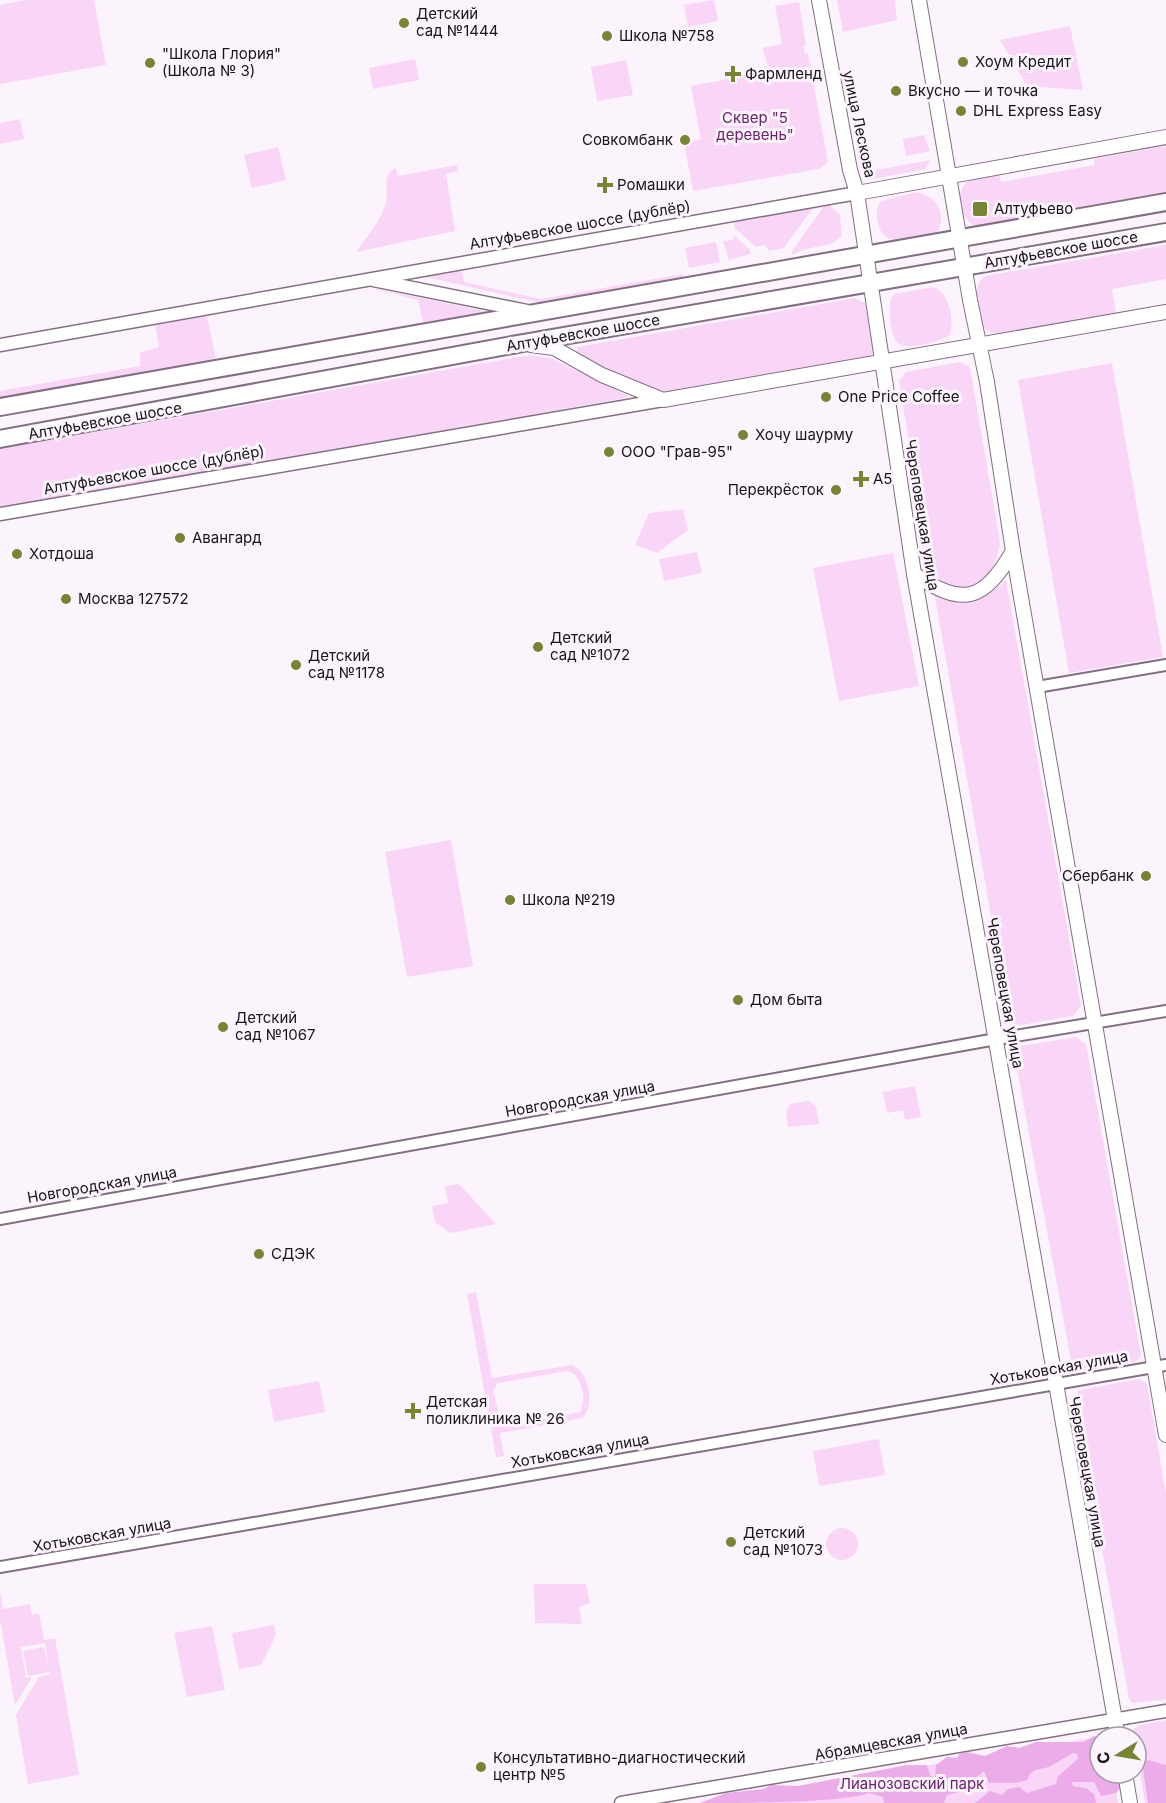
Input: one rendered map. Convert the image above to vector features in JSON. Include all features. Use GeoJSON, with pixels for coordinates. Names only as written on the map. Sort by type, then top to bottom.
{"type":"FeatureCollection","features":[{"type":"Feature","properties":{"kind":"main road","name":"улица Лескова"},"geometry":{"type":"LineString","coordinates":[[819,0],[867,254]]}},
{"type":"Feature","properties":{"kind":"main road"},"geometry":{"type":"LineString","coordinates":[[919,0],[1000,455],[1013,551],[1095,1023],[1160,1366],[1166,1435]]}},
{"type":"Feature","properties":{"kind":"main road","name":"Алтуфьевское шоссе (дублёр)"},"geometry":{"type":"LineString","coordinates":[[857,193],[1166,137]]}},
{"type":"Feature","properties":{"kind":"main road","name":"Алтуфьевское шоссе"},"geometry":{"type":"LineString","coordinates":[[0,406],[1166,202]]}},
{"type":"Feature","properties":{"kind":"main road","name":"Алтуфьевское шоссе"},"geometry":{"type":"LineString","coordinates":[[0,439],[871,282],[1166,232]]}},
{"type":"Feature","properties":{"kind":"main road","name":"Череповецкая улица"},"geometry":{"type":"LineString","coordinates":[[867,254],[914,574],[998,1040],[1055,1384],[1116,1725]]}},
{"type":"Feature","properties":{"kind":"main road","name":"Алтуфьевское шоссе (дублёр)"},"geometry":{"type":"LineString","coordinates":[[663,400],[1166,312]]}},
{"type":"Feature","properties":{"kind":"main road"},"geometry":{"type":"LineString","coordinates":[[523,344],[554,348],[602,375],[663,400]]}},
{"type":"Feature","properties":{"kind":"main road"},"geometry":{"type":"LineString","coordinates":[[914,574],[943,591],[965,595],[974,594],[994,581],[1013,551]]}},
{"type":"Feature","properties":{"kind":"main road"},"geometry":{"type":"LineString","coordinates":[[1127,1785],[1130,1803]]}},
{"type":"Feature","properties":{"kind":"street","name":"Алтуфьевское шоссе (дублёр)"},"geometry":{"type":"LineString","coordinates":[[0,345],[857,193]]}},
{"type":"Feature","properties":{"kind":"street"},"geometry":{"type":"LineString","coordinates":[[365,279],[534,312]]}},
{"type":"Feature","properties":{"kind":"street","name":"Алтуфьевское шоссе (дублёр)"},"geometry":{"type":"LineString","coordinates":[[0,514],[663,400]]}},
{"type":"Feature","properties":{"kind":"street"},"geometry":{"type":"LineString","coordinates":[[1036,687],[1166,665]]}},
{"type":"Feature","properties":{"kind":"street","name":"Новгородская улица"},"geometry":{"type":"LineString","coordinates":[[0,1219],[1166,1011]]}},
{"type":"Feature","properties":{"kind":"street","name":"Хотьковская улица"},"geometry":{"type":"LineString","coordinates":[[0,1567],[1160,1366]]}},
{"type":"Feature","properties":{"kind":"street","name":"Абрамцевская улица"},"geometry":{"type":"LineString","coordinates":[[621,1803],[1166,1711]]}},
{"type":"Feature","properties":{"kind":"green space"},"geometry":{"type":"Polygon","coordinates":[[[26,0],[94,0],[106,65],[0,84],[0,5],[26,0]]]}},
{"type":"Feature","properties":{"kind":"green space"},"geometry":{"type":"Polygon","coordinates":[[[714,0],[718,21],[688,27],[684,5],[714,0]]]}},
{"type":"Feature","properties":{"kind":"green space"},"geometry":{"type":"Polygon","coordinates":[[[837,0],[895,0],[897,20],[843,32],[837,0]]]}},
{"type":"Feature","properties":{"kind":"green space","name":"Сквер \"5 деревень\""},"geometry":{"type":"Polygon","coordinates":[[[799,2],[806,45],[804,46],[805,54],[808,54],[828,162],[819,169],[693,191],[684,143],[701,139],[691,86],[770,71],[762,48],[782,44],[775,6],[799,2]]]}},
{"type":"Feature","properties":{"kind":"green space"},"geometry":{"type":"Polygon","coordinates":[[[1070,26],[1083,90],[1027,86],[1000,40],[1070,26]]]}},
{"type":"Feature","properties":{"kind":"green space"},"geometry":{"type":"Polygon","coordinates":[[[415,59],[419,80],[373,89],[369,68],[415,59]]]}},
{"type":"Feature","properties":{"kind":"green space"},"geometry":{"type":"Polygon","coordinates":[[[626,60],[633,95],[597,101],[591,67],[626,60]]]}},
{"type":"Feature","properties":{"kind":"green space"},"geometry":{"type":"Polygon","coordinates":[[[20,119],[24,139],[0,144],[0,123],[20,119]]]}},
{"type":"Feature","properties":{"kind":"green space"},"geometry":{"type":"Polygon","coordinates":[[[924,135],[930,151],[906,156],[903,139],[924,135]]]}},
{"type":"Feature","properties":{"kind":"green space"},"geometry":{"type":"Polygon","coordinates":[[[1166,146],[1166,194],[977,227],[965,218],[962,212],[959,199],[969,180],[999,175],[1001,182],[1094,165],[1094,159],[1166,146]]]}},
{"type":"Feature","properties":{"kind":"green space"},"geometry":{"type":"Polygon","coordinates":[[[278,147],[286,180],[252,188],[244,155],[278,147]]]}},
{"type":"Feature","properties":{"kind":"green space"},"geometry":{"type":"Polygon","coordinates":[[[931,160],[925,169],[873,179],[869,179],[865,172],[931,160]]]}},
{"type":"Feature","properties":{"kind":"green space"},"geometry":{"type":"Polygon","coordinates":[[[457,165],[458,171],[446,174],[455,231],[356,252],[381,216],[387,197],[386,182],[391,171],[396,168],[398,176],[457,165]]]}},
{"type":"Feature","properties":{"kind":"green space"},"geometry":{"type":"Polygon","coordinates":[[[917,192],[930,197],[941,213],[937,233],[920,239],[902,241],[887,237],[881,232],[877,220],[877,209],[881,201],[917,192]]]}},
{"type":"Feature","properties":{"kind":"green space"},"geometry":{"type":"Polygon","coordinates":[[[829,205],[840,215],[842,236],[831,244],[806,249],[792,255],[792,251],[824,206],[829,205]]]}},
{"type":"Feature","properties":{"kind":"green space"},"geometry":{"type":"Polygon","coordinates":[[[813,208],[784,248],[769,251],[765,245],[756,247],[734,227],[735,222],[813,208]]]}},
{"type":"Feature","properties":{"kind":"green space"},"geometry":{"type":"Polygon","coordinates":[[[734,235],[751,251],[750,254],[729,260],[723,241],[733,240],[734,235]]]}},
{"type":"Feature","properties":{"kind":"green space"},"geometry":{"type":"Polygon","coordinates":[[[716,242],[720,262],[689,268],[685,248],[716,242]]]}},
{"type":"Feature","properties":{"kind":"green space"},"geometry":{"type":"Polygon","coordinates":[[[1166,245],[1166,279],[1112,289],[1116,314],[998,334],[990,332],[979,319],[977,290],[985,276],[1166,245]]]}},
{"type":"Feature","properties":{"kind":"green space"},"geometry":{"type":"Polygon","coordinates":[[[462,271],[464,282],[541,299],[683,274],[683,278],[541,303],[426,277],[462,271]]]}},
{"type":"Feature","properties":{"kind":"green space"},"geometry":{"type":"Polygon","coordinates":[[[367,287],[489,312],[0,398],[0,391],[140,366],[140,353],[159,347],[155,325],[207,316],[216,359],[423,322],[418,300],[367,287]]]}},
{"type":"Feature","properties":{"kind":"green space"},"geometry":{"type":"Polygon","coordinates":[[[933,287],[939,290],[950,308],[952,323],[949,336],[915,346],[898,343],[890,318],[890,304],[894,294],[933,287]]]}},
{"type":"Feature","properties":{"kind":"green space"},"geometry":{"type":"Polygon","coordinates":[[[855,298],[865,303],[874,346],[872,355],[867,358],[664,393],[576,355],[578,347],[855,298]]]}},
{"type":"Feature","properties":{"kind":"green space"},"geometry":{"type":"Polygon","coordinates":[[[530,355],[551,358],[630,397],[0,510],[0,449],[530,355]]]}},
{"type":"Feature","properties":{"kind":"green space"},"geometry":{"type":"Polygon","coordinates":[[[960,362],[970,367],[1000,542],[997,557],[984,579],[964,588],[953,586],[942,580],[930,569],[899,381],[906,372],[960,362]]]}},
{"type":"Feature","properties":{"kind":"green space"},"geometry":{"type":"Polygon","coordinates":[[[1112,363],[1163,657],[1069,673],[1018,380],[1112,363]]]}},
{"type":"Feature","properties":{"kind":"green space"},"geometry":{"type":"Polygon","coordinates":[[[683,509],[688,530],[657,553],[635,545],[649,513],[683,509]]]}},
{"type":"Feature","properties":{"kind":"green space"},"geometry":{"type":"Polygon","coordinates":[[[697,552],[702,573],[664,581],[659,559],[697,552]]]}},
{"type":"Feature","properties":{"kind":"green space"},"geometry":{"type":"Polygon","coordinates":[[[893,553],[919,686],[839,701],[813,568],[893,553]]]}},
{"type":"Feature","properties":{"kind":"green space"},"geometry":{"type":"Polygon","coordinates":[[[1006,580],[1081,1006],[1073,1016],[1021,1025],[1013,1024],[1009,1018],[934,592],[954,600],[972,600],[981,598],[1006,580]]]}},
{"type":"Feature","properties":{"kind":"green space"},"geometry":{"type":"Polygon","coordinates":[[[451,840],[473,966],[407,977],[385,852],[451,840]]]}},
{"type":"Feature","properties":{"kind":"green space"},"geometry":{"type":"Polygon","coordinates":[[[1076,1037],[1086,1044],[1141,1356],[1135,1362],[1076,1372],[1072,1366],[1015,1058],[1021,1046],[1076,1037]]]}},
{"type":"Feature","properties":{"kind":"green space"},"geometry":{"type":"Polygon","coordinates":[[[915,1086],[921,1117],[905,1120],[903,1110],[887,1113],[883,1092],[915,1086]]]}},
{"type":"Feature","properties":{"kind":"green space"},"geometry":{"type":"Polygon","coordinates":[[[808,1101],[816,1106],[819,1124],[788,1127],[786,1113],[790,1104],[808,1101]]]}},
{"type":"Feature","properties":{"kind":"green space"},"geometry":{"type":"Polygon","coordinates":[[[459,1184],[496,1224],[450,1233],[435,1222],[432,1206],[448,1203],[445,1186],[459,1184]]]}},
{"type":"Feature","properties":{"kind":"green space"},"geometry":{"type":"Polygon","coordinates":[[[476,1292],[492,1378],[572,1365],[583,1374],[589,1389],[589,1406],[582,1418],[500,1433],[504,1456],[496,1457],[467,1294],[476,1292]],[[567,1371],[498,1383],[493,1391],[501,1422],[515,1425],[580,1412],[583,1401],[582,1388],[572,1373],[567,1371]]]}},
{"type":"Feature","properties":{"kind":"green space"},"geometry":{"type":"Polygon","coordinates":[[[1139,1379],[1147,1384],[1166,1493],[1166,1700],[1132,1703],[1129,1699],[1075,1399],[1078,1391],[1081,1390],[1139,1379]]]}},
{"type":"Feature","properties":{"kind":"green space"},"geometry":{"type":"Polygon","coordinates":[[[319,1381],[325,1412],[274,1422],[268,1390],[319,1381]]]}},
{"type":"Feature","properties":{"kind":"green space"},"geometry":{"type":"Polygon","coordinates":[[[879,1439],[885,1475],[819,1486],[813,1451],[879,1439]]]}},
{"type":"Feature","properties":{"kind":"green space"},"geometry":{"type":"Polygon","coordinates":[[[842,1528],[854,1532],[858,1544],[854,1556],[842,1560],[830,1556],[826,1544],[830,1532],[842,1528]]]}},
{"type":"Feature","properties":{"kind":"green space"},"geometry":{"type":"Polygon","coordinates":[[[534,1584],[586,1584],[590,1603],[579,1607],[582,1624],[535,1623],[534,1584]]]}},
{"type":"Feature","properties":{"kind":"green space"},"geometry":{"type":"Polygon","coordinates":[[[0,1591],[3,1609],[30,1604],[32,1615],[39,1613],[44,1640],[55,1638],[79,1775],[28,1784],[16,1715],[39,1677],[50,1674],[50,1672],[28,1676],[23,1651],[44,1647],[49,1668],[45,1643],[21,1647],[26,1678],[32,1677],[15,1705],[0,1620],[0,1591]]]}},
{"type":"Feature","properties":{"kind":"green space"},"geometry":{"type":"Polygon","coordinates":[[[274,1625],[276,1635],[261,1665],[239,1669],[232,1633],[274,1625]]]}},
{"type":"Feature","properties":{"kind":"green space"},"geometry":{"type":"Polygon","coordinates":[[[212,1626],[225,1690],[187,1697],[174,1633],[212,1626]]]}},
{"type":"Feature","properties":{"kind":"green space"},"geometry":{"type":"Polygon","coordinates":[[[1166,1720],[1166,1803],[1145,1803],[1142,1785],[1148,1785],[1148,1725],[1141,1725],[1166,1720]]]}},
{"type":"Feature","properties":{"kind":"green space","name":"Лианозовский парк"},"geometry":{"type":"Polygon","coordinates":[[[1088,1739],[1088,1785],[1115,1785],[1118,1803],[704,1803],[1088,1739]]]}},
{"type":"Feature","properties":{"kind":"green space","name":"Лианозовский парк"},"geometry":{"type":"Polygon","coordinates":[[[1088,1740],[1088,1782],[1072,1782],[1073,1786],[1086,1788],[1094,1794],[1096,1803],[975,1803],[990,1791],[1002,1795],[1008,1789],[1019,1787],[1027,1793],[1056,1784],[1058,1776],[1078,1759],[1077,1754],[1073,1753],[1049,1767],[1035,1770],[1027,1780],[1022,1782],[989,1783],[984,1771],[959,1792],[947,1795],[944,1803],[884,1803],[883,1797],[869,1793],[814,1801],[700,1803],[726,1793],[763,1789],[772,1785],[798,1786],[907,1765],[927,1765],[930,1775],[935,1778],[936,1765],[947,1757],[957,1758],[959,1754],[967,1752],[985,1756],[1007,1746],[1019,1748],[1036,1742],[1084,1742],[1088,1740]]]}},
{"type":"Feature","properties":{"kind":"green space"},"geometry":{"type":"Polygon","coordinates":[[[1148,1760],[1166,1765],[1166,1803],[1148,1803],[1145,1785],[1148,1785],[1148,1760]]]}},
{"type":"Feature","properties":{"kind":"green space","name":"Лианозовский парк"},"geometry":{"type":"Polygon","coordinates":[[[1096,1785],[1123,1785],[1116,1793],[1101,1796],[1096,1785]]]}},
{"type":"Feature","properties":{"kind":"place","name":"Детский сад №1444"},"geometry":{"type":"Point","coordinates":[404,23]}},
{"type":"Feature","properties":{"kind":"place","name":"Школа №758"},"geometry":{"type":"Point","coordinates":[607,36]}},
{"type":"Feature","properties":{"kind":"place","name":"Хоум Кредит"},"geometry":{"type":"Point","coordinates":[963,62]}},
{"type":"Feature","properties":{"kind":"place","name":"\"Школа Глория\" (Школа № 3)"},"geometry":{"type":"Point","coordinates":[150,63]}},
{"type":"Feature","properties":{"kind":"place","name":"Фармленд"},"geometry":{"type":"Point","coordinates":[733,74]}},
{"type":"Feature","properties":{"kind":"place","name":"Вкусно — и точка"},"geometry":{"type":"Point","coordinates":[896,91]}},
{"type":"Feature","properties":{"kind":"place","name":"DHL Express Easy"},"geometry":{"type":"Point","coordinates":[961,111]}},
{"type":"Feature","properties":{"kind":"place","name":"Совкомбанк"},"geometry":{"type":"Point","coordinates":[685,140]}},
{"type":"Feature","properties":{"kind":"place","name":"Ромашки"},"geometry":{"type":"Point","coordinates":[605,185]}},
{"type":"Feature","properties":{"kind":"place","name":"Алтуфьево"},"geometry":{"type":"Point","coordinates":[980,209]}},
{"type":"Feature","properties":{"kind":"place","name":"One Price Coffee"},"geometry":{"type":"Point","coordinates":[826,397]}},
{"type":"Feature","properties":{"kind":"place","name":"Хочу шаурму"},"geometry":{"type":"Point","coordinates":[743,435]}},
{"type":"Feature","properties":{"kind":"place","name":"ООО \"Грав-95\""},"geometry":{"type":"Point","coordinates":[609,452]}},
{"type":"Feature","properties":{"kind":"place","name":"А5"},"geometry":{"type":"Point","coordinates":[861,479]}},
{"type":"Feature","properties":{"kind":"place","name":"Перекрёсток"},"geometry":{"type":"Point","coordinates":[836,490]}},
{"type":"Feature","properties":{"kind":"place","name":"Авангард"},"geometry":{"type":"Point","coordinates":[180,538]}},
{"type":"Feature","properties":{"kind":"place","name":"Хотдоша"},"geometry":{"type":"Point","coordinates":[17,554]}},
{"type":"Feature","properties":{"kind":"place","name":"Москва 127572"},"geometry":{"type":"Point","coordinates":[66,599]}},
{"type":"Feature","properties":{"kind":"place","name":"Детский сад №1072"},"geometry":{"type":"Point","coordinates":[538,647]}},
{"type":"Feature","properties":{"kind":"place","name":"Детский сад №1178"},"geometry":{"type":"Point","coordinates":[296,665]}},
{"type":"Feature","properties":{"kind":"place","name":"Сбербанк"},"geometry":{"type":"Point","coordinates":[1146,876]}},
{"type":"Feature","properties":{"kind":"place","name":"Школа №219"},"geometry":{"type":"Point","coordinates":[510,900]}},
{"type":"Feature","properties":{"kind":"place","name":"Дом быта"},"geometry":{"type":"Point","coordinates":[738,1000]}},
{"type":"Feature","properties":{"kind":"place","name":"Детский сад №1067"},"geometry":{"type":"Point","coordinates":[223,1027]}},
{"type":"Feature","properties":{"kind":"place","name":"СДЭК"},"geometry":{"type":"Point","coordinates":[259,1254]}},
{"type":"Feature","properties":{"kind":"place","name":"Детская поликлиника № 26"},"geometry":{"type":"Point","coordinates":[413,1411]}},
{"type":"Feature","properties":{"kind":"place","name":"Детский сад №1073"},"geometry":{"type":"Point","coordinates":[731,1542]}},
{"type":"Feature","properties":{"kind":"place","name":"Консультативно-диагностический центр №5"},"geometry":{"type":"Point","coordinates":[481,1767]}}]}
